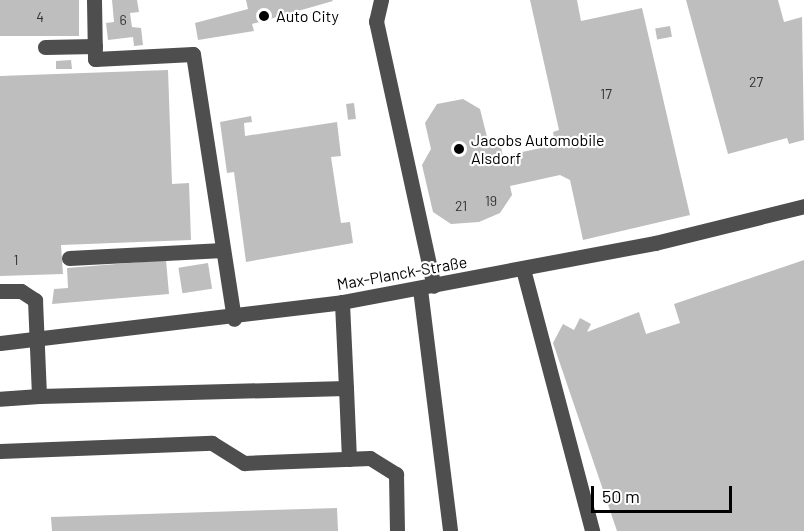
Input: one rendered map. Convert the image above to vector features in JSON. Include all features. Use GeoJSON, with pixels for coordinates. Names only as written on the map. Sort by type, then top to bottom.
{"type":"FeatureCollection","features":[{"type":"Feature","properties":{"kind":"street"},"geometry":{"type":"LineString","coordinates":[[94,0],[95,59],[193,54],[234,319]]}},
{"type":"Feature","properties":{"kind":"street"},"geometry":{"type":"LineString","coordinates":[[381,0],[376,21],[427,287],[450,531]]}},
{"type":"Feature","properties":{"kind":"street"},"geometry":{"type":"LineString","coordinates":[[45,48],[95,46]]}},
{"type":"Feature","properties":{"kind":"street","name":"Max-Planck-Straße"},"geometry":{"type":"LineString","coordinates":[[0,343],[234,319],[342,303],[523,269],[804,206]]}},
{"type":"Feature","properties":{"kind":"street"},"geometry":{"type":"LineString","coordinates":[[69,258],[223,250]]}},
{"type":"Feature","properties":{"kind":"street"},"geometry":{"type":"LineString","coordinates":[[523,269],[592,531]]}},
{"type":"Feature","properties":{"kind":"street"},"geometry":{"type":"LineString","coordinates":[[0,291],[21,291],[35,300],[39,396]]}},
{"type":"Feature","properties":{"kind":"street"},"geometry":{"type":"LineString","coordinates":[[342,303],[349,459]]}},
{"type":"Feature","properties":{"kind":"street"},"geometry":{"type":"LineString","coordinates":[[0,399],[346,388]]}},
{"type":"Feature","properties":{"kind":"street"},"geometry":{"type":"LineString","coordinates":[[0,451],[212,443],[244,463],[370,458],[396,474],[397,531]]}},
{"type":"Feature","properties":{"kind":"building"},"geometry":{"type":"Polygon","coordinates":[[[0,0],[79,0],[79,36],[0,36],[0,0]]]}},
{"type":"Feature","properties":{"kind":"building"},"geometry":{"type":"Polygon","coordinates":[[[112,0],[137,0],[139,12],[130,13],[132,27],[141,28],[143,45],[134,46],[133,37],[108,40],[106,23],[114,22],[112,0]]]}},
{"type":"Feature","properties":{"kind":"building"},"geometry":{"type":"Polygon","coordinates":[[[246,0],[333,1],[252,24],[254,31],[198,40],[195,23],[248,9],[246,0]]]}},
{"type":"Feature","properties":{"kind":"building"},"geometry":{"type":"Polygon","coordinates":[[[530,0],[577,0],[581,21],[642,8],[690,215],[583,240],[570,180],[560,175],[510,186],[512,195],[500,213],[479,222],[451,224],[433,212],[422,165],[431,149],[425,123],[437,104],[463,99],[480,109],[487,137],[501,147],[503,156],[555,145],[553,132],[559,130],[530,0]]]}},
{"type":"Feature","properties":{"kind":"building"},"geometry":{"type":"Polygon","coordinates":[[[686,0],[778,0],[784,22],[802,17],[804,140],[789,144],[787,138],[728,154],[686,0]]]}},
{"type":"Feature","properties":{"kind":"building"},"geometry":{"type":"Polygon","coordinates":[[[670,26],[672,37],[657,39],[655,29],[670,26]]]}},
{"type":"Feature","properties":{"kind":"building"},"geometry":{"type":"Polygon","coordinates":[[[71,60],[72,69],[56,69],[56,61],[71,60]]]}},
{"type":"Feature","properties":{"kind":"building"},"geometry":{"type":"Polygon","coordinates":[[[168,70],[172,184],[189,183],[191,240],[61,245],[63,274],[0,276],[0,76],[168,70]]]}},
{"type":"Feature","properties":{"kind":"building"},"geometry":{"type":"Polygon","coordinates":[[[354,103],[356,119],[348,120],[346,104],[354,103]]]}},
{"type":"Feature","properties":{"kind":"building"},"geometry":{"type":"Polygon","coordinates":[[[251,116],[252,122],[244,123],[245,136],[337,122],[341,156],[331,157],[341,223],[350,222],[353,243],[246,262],[234,172],[227,173],[220,122],[251,116]]]}},
{"type":"Feature","properties":{"kind":"building"},"geometry":{"type":"Polygon","coordinates":[[[166,260],[169,294],[52,304],[54,289],[68,288],[67,268],[166,260]]]}},
{"type":"Feature","properties":{"kind":"building"},"geometry":{"type":"Polygon","coordinates":[[[804,260],[804,531],[617,531],[553,343],[563,324],[574,330],[580,318],[591,324],[587,332],[639,312],[646,334],[680,323],[674,304],[804,260]]]}},
{"type":"Feature","properties":{"kind":"building"},"geometry":{"type":"Polygon","coordinates":[[[208,263],[212,289],[182,293],[178,268],[208,263]]]}},
{"type":"Feature","properties":{"kind":"building"},"geometry":{"type":"Polygon","coordinates":[[[337,508],[338,531],[52,531],[51,517],[337,508]]]}},
{"type":"Feature","properties":{"kind":"place","name":"Auto City"},"geometry":{"type":"Point","coordinates":[264,16]}},
{"type":"Feature","properties":{"kind":"place","name":"Jacobs Automobile Alsdorf"},"geometry":{"type":"Point","coordinates":[459,149]}}]}
